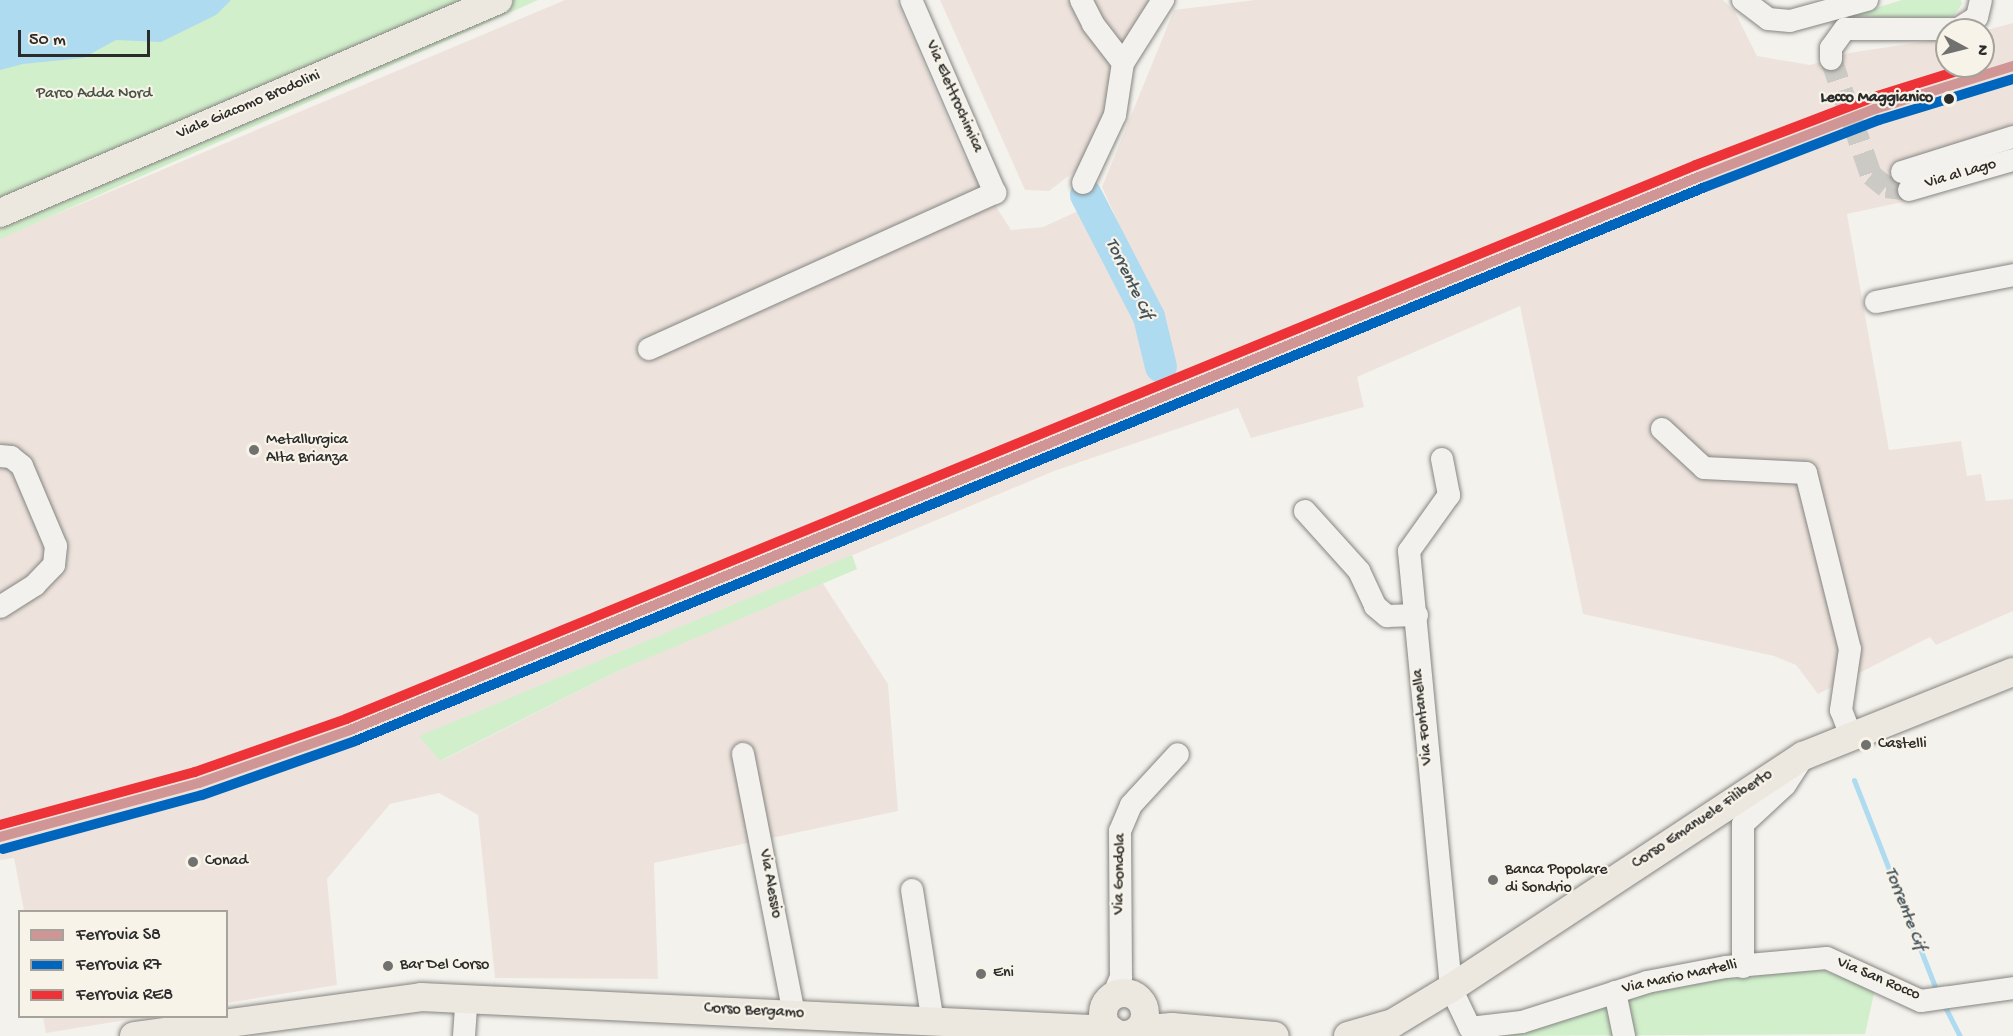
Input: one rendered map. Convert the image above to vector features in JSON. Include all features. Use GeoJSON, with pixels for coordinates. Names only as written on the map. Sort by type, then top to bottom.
{"type":"FeatureCollection","features":[{"type":"Feature","properties":{"kind":"main road","name":"Viale Giacomo Brodolini"},"geometry":{"type":"LineString","coordinates":[[0,213],[498,0]]}},
{"type":"Feature","properties":{"kind":"main road","name":"Corso Emanuele Filiberto"},"geometry":{"type":"LineString","coordinates":[[1348,1036],[1378,1032],[1451,988],[1803,756],[2013,672]]}},
{"type":"Feature","properties":{"kind":"main road","name":"Corso Bergamo"},"geometry":{"type":"LineString","coordinates":[[134,1036],[185,1032],[388,999],[467,997],[933,1022],[999,1030],[1087,1018],[1123,1006],[1172,1027],[1275,1036]]}},
{"type":"Feature","properties":{"kind":"street","name":"Via Elettrochimica"},"geometry":{"type":"LineString","coordinates":[[649,349],[995,193],[911,0]]}},
{"type":"Feature","properties":{"kind":"street"},"geometry":{"type":"LineString","coordinates":[[1081,0],[1093,24],[1123,63]]}},
{"type":"Feature","properties":{"kind":"street"},"geometry":{"type":"LineString","coordinates":[[1083,183],[1115,115],[1123,63],[1163,0]]}},
{"type":"Feature","properties":{"kind":"street"},"geometry":{"type":"LineString","coordinates":[[1745,4],[1768,19],[1790,21],[1867,0]]}},
{"type":"Feature","properties":{"kind":"street"},"geometry":{"type":"LineString","coordinates":[[1831,59],[1831,48],[1845,29],[1958,28],[1977,17],[1981,0]]}},
{"type":"Feature","properties":{"kind":"street","name":"Via al Lago"},"geometry":{"type":"LineString","coordinates":[[2013,137],[1905,181],[2013,160]]}},
{"type":"Feature","properties":{"kind":"street"},"geometry":{"type":"LineString","coordinates":[[1876,302],[2013,275]]}},
{"type":"Feature","properties":{"kind":"street"},"geometry":{"type":"LineString","coordinates":[[1662,429],[1704,468],[1806,473],[1850,649],[1841,710],[1851,736]]}},
{"type":"Feature","properties":{"kind":"street"},"geometry":{"type":"LineString","coordinates":[[0,456],[10,457],[22,466],[56,546],[54,565],[35,585],[0,607]]}},
{"type":"Feature","properties":{"kind":"street","name":"Via Fontanella"},"geometry":{"type":"LineString","coordinates":[[1442,459],[1449,495],[1409,551],[1417,615],[1451,988]]}},
{"type":"Feature","properties":{"kind":"street"},"geometry":{"type":"LineString","coordinates":[[1305,511],[1359,571],[1375,606],[1387,616],[1417,615]]}},
{"type":"Feature","properties":{"kind":"street","name":"Via Alessio"},"geometry":{"type":"LineString","coordinates":[[743,754],[794,1014]]}},
{"type":"Feature","properties":{"kind":"street","name":"Via Gondola"},"geometry":{"type":"LineString","coordinates":[[1123,1006],[1120,831],[1131,805],[1178,754]]}},
{"type":"Feature","properties":{"kind":"street","name":"Via Mario Martelli"},"geometry":{"type":"LineString","coordinates":[[1451,988],[1471,1032],[1522,1022],[1647,982],[1743,967],[1743,824],[1785,785],[1803,756]]}},
{"type":"Feature","properties":{"kind":"street"},"geometry":{"type":"LineString","coordinates":[[912,890],[933,1022]]}},
{"type":"Feature","properties":{"kind":"street","name":"Via San Rocco"},"geometry":{"type":"LineString","coordinates":[[1743,967],[1827,958],[1921,1001],[1941,1000],[2013,988]]}},
{"type":"Feature","properties":{"kind":"street"},"geometry":{"type":"LineString","coordinates":[[1615,992],[1624,1036]]}},
{"type":"Feature","properties":{"kind":"street"},"geometry":{"type":"LineString","coordinates":[[464,1036],[467,997]]}},
{"type":"Feature","properties":{"kind":"shaded area"},"geometry":{"type":"Polygon","coordinates":[[[565,0],[896,0],[963,155],[1011,230],[1043,227],[1089,206],[1145,311],[1155,357],[1166,353],[1159,312],[1102,187],[1174,10],[1255,0],[1723,0],[1735,12],[1757,56],[1810,65],[1849,53],[1935,40],[1935,78],[1995,78],[1995,28],[2013,23],[2013,126],[1899,162],[1912,200],[1847,214],[1889,450],[1961,441],[1967,476],[1981,474],[1986,501],[2013,499],[2013,611],[1936,645],[1930,637],[1818,694],[1796,665],[1774,656],[1583,614],[1520,306],[1357,377],[1364,407],[1251,438],[1238,408],[1054,471],[420,736],[441,761],[620,670],[822,582],[888,684],[898,811],[654,863],[658,979],[495,978],[478,815],[439,793],[390,804],[327,879],[337,985],[228,1003],[228,910],[24,910],[14,858],[0,860],[0,238],[565,0]]]}},
{"type":"Feature","properties":{"kind":"shaded area"},"geometry":{"type":"Polygon","coordinates":[[[940,0],[1161,0],[1084,164],[1049,191],[1025,190],[940,0]]]}},
{"type":"Feature","properties":{"kind":"shaded area"},"geometry":{"type":"Polygon","coordinates":[[[43,1018],[138,1018],[46,1033],[43,1018]]]}},
{"type":"Feature","properties":{"kind":"green space","name":"Parco Adda Nord"},"geometry":{"type":"Polygon","coordinates":[[[0,0],[538,0],[0,239],[0,0]]]}},
{"type":"Feature","properties":{"kind":"green space"},"geometry":{"type":"Polygon","coordinates":[[[1902,0],[1961,0],[1962,4],[1952,18],[1849,16],[1902,0]]]}},
{"type":"Feature","properties":{"kind":"green space"},"geometry":{"type":"Polygon","coordinates":[[[852,555],[857,569],[620,670],[440,761],[419,736],[852,555]]]}},
{"type":"Feature","properties":{"kind":"green space"},"geometry":{"type":"Polygon","coordinates":[[[1782,956],[1875,989],[1865,1034],[1470,1036],[1782,956]]]}},
{"type":"Feature","properties":{"kind":"water"},"geometry":{"type":"Polygon","coordinates":[[[0,0],[231,0],[216,15],[161,42],[116,40],[83,58],[23,64],[0,70],[0,0]]]}},
{"type":"Feature","properties":{"kind":"waterway","name":"Torrente Cif"},"geometry":{"type":"LineString","coordinates":[[1086,195],[1149,317],[1161,367]]}},
{"type":"Feature","properties":{"kind":"waterway","name":"Torrente Cif"},"geometry":{"type":"LineString","coordinates":[[1854,780],[1937,992]]}},
{"type":"Feature","properties":{"kind":"waterway","name":"Torrente Cif"},"geometry":{"type":"LineString","coordinates":[[1943,1003],[1960,1036]]}},
{"type":"Feature","properties":{"kind":"tunnel"},"geometry":{"type":"LineString","coordinates":[[1831,59],[1871,175],[1886,187],[1909,190]]}},
{"type":"Feature","properties":{"kind":"rail line","name":"S8"},"geometry":{"type":"LineString","coordinates":[[0,837],[199,783],[350,730],[1701,176],[1875,109],[2013,66]]}},
{"type":"Feature","properties":{"kind":"rail line","name":"RE8"},"geometry":{"type":"LineString","coordinates":[[0,825],[195,772],[346,719],[1696,165],[1871,98],[1935,78]]}},
{"type":"Feature","properties":{"kind":"rail line","name":"R7"},"geometry":{"type":"LineString","coordinates":[[3,849],[202,795],[355,741],[1705,187],[1879,120],[2013,79]]}},
{"type":"Feature","properties":{"kind":"place","name":"Lecco Maggianico"},"geometry":{"type":"Point","coordinates":[1949,99]}},
{"type":"Feature","properties":{"kind":"place","name":"Metallurgica Alta Brianza"},"geometry":{"type":"Point","coordinates":[254,450]}},
{"type":"Feature","properties":{"kind":"place","name":"Castelli"},"geometry":{"type":"Point","coordinates":[1866,745]}},
{"type":"Feature","properties":{"kind":"place","name":"Conad"},"geometry":{"type":"Point","coordinates":[193,862]}},
{"type":"Feature","properties":{"kind":"place","name":"Banca Popolare di Sondrio"},"geometry":{"type":"Point","coordinates":[1493,880]}},
{"type":"Feature","properties":{"kind":"place","name":"Bar Del Corso"},"geometry":{"type":"Point","coordinates":[388,966]}},
{"type":"Feature","properties":{"kind":"place","name":"Eni"},"geometry":{"type":"Point","coordinates":[981,974]}}]}
